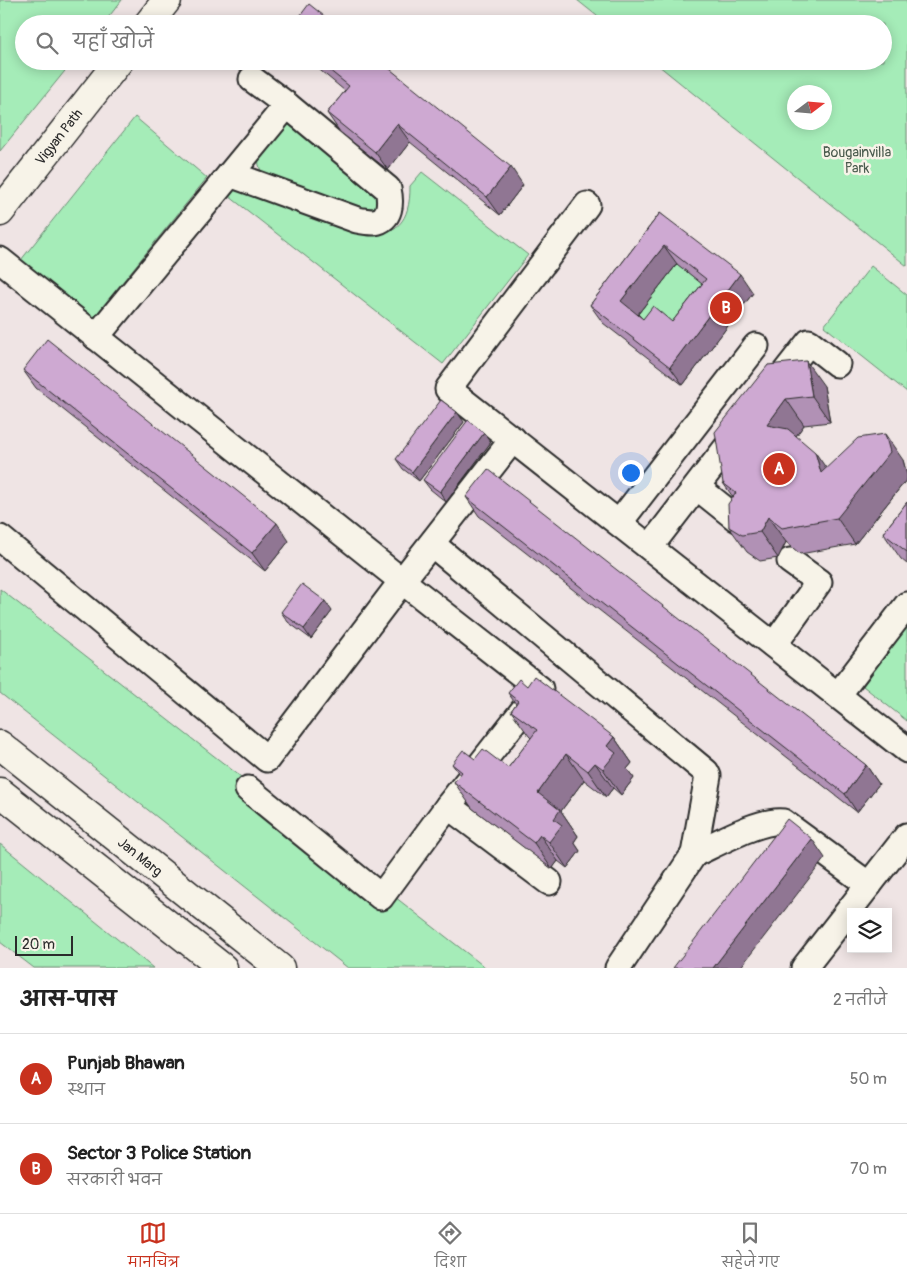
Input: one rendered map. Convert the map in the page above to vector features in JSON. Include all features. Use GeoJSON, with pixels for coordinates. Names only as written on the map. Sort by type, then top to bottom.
{"type":"FeatureCollection","features":[{"type":"Feature","properties":{"kind":"main road"},"geometry":{"type":"LineString","coordinates":[[155,15],[167,0]]}},
{"type":"Feature","properties":{"kind":"main road","name":"Vigyan Path"},"geometry":{"type":"LineString","coordinates":[[0,212],[112,70]]}},
{"type":"Feature","properties":{"kind":"main road","name":"Jan Marg"},"geometry":{"type":"LineString","coordinates":[[0,745],[280,968]]}},
{"type":"Feature","properties":{"kind":"main road"},"geometry":{"type":"LineString","coordinates":[[0,792],[223,968]]}},
{"type":"Feature","properties":{"kind":"street"},"geometry":{"type":"LineString","coordinates":[[230,174],[357,220],[375,222],[387,215],[391,202],[388,189],[287,105],[252,79]]}},
{"type":"Feature","properties":{"kind":"street"},"geometry":{"type":"LineString","coordinates":[[96,337],[287,105]]}},
{"type":"Feature","properties":{"kind":"street"},"geometry":{"type":"LineString","coordinates":[[586,205],[448,388],[907,750]]}},
{"type":"Feature","properties":{"kind":"street"},"geometry":{"type":"LineString","coordinates":[[0,260],[402,581],[540,689],[448,806],[381,897],[244,794],[267,759],[402,581],[513,440]]}},
{"type":"Feature","properties":{"kind":"street"},"geometry":{"type":"LineString","coordinates":[[650,547],[809,342],[837,364]]}},
{"type":"Feature","properties":{"kind":"street"},"geometry":{"type":"LineString","coordinates":[[619,523],[756,346]]}},
{"type":"Feature","properties":{"kind":"street"},"geometry":{"type":"LineString","coordinates":[[697,487],[737,520]]}},
{"type":"Feature","properties":{"kind":"street"},"geometry":{"type":"LineString","coordinates":[[0,538],[267,759]]}},
{"type":"Feature","properties":{"kind":"street"},"geometry":{"type":"LineString","coordinates":[[432,544],[706,772],[708,780],[694,854],[618,968]]}},
{"type":"Feature","properties":{"kind":"street"},"geometry":{"type":"LineString","coordinates":[[774,645],[819,582],[790,561]]}},
{"type":"Feature","properties":{"kind":"street"},"geometry":{"type":"LineString","coordinates":[[838,695],[907,605]]}},
{"type":"Feature","properties":{"kind":"street"},"geometry":{"type":"LineString","coordinates":[[448,806],[549,882]]}},
{"type":"Feature","properties":{"kind":"street"},"geometry":{"type":"LineString","coordinates":[[694,854],[762,824],[775,821],[783,822],[869,885]]}},
{"type":"Feature","properties":{"kind":"street"},"geometry":{"type":"LineString","coordinates":[[804,968],[907,836]]}},
{"type":"Feature","properties":{"kind":"green space"},"geometry":{"type":"Polygon","coordinates":[[[0,0],[122,0],[110,15],[15,15],[15,70],[66,70],[0,151],[0,0]]]}},
{"type":"Feature","properties":{"kind":"green space","name":"Bougainvilla Park"},"geometry":{"type":"Polygon","coordinates":[[[577,0],[907,0],[907,266],[664,70],[892,70],[892,15],[596,15],[577,0]]]}},
{"type":"Feature","properties":{"kind":"green space"},"geometry":{"type":"Polygon","coordinates":[[[135,117],[207,178],[94,317],[21,260],[135,117]]]}},
{"type":"Feature","properties":{"kind":"green space"},"geometry":{"type":"Polygon","coordinates":[[[286,124],[310,133],[381,196],[376,209],[370,213],[264,176],[260,168],[260,154],[268,141],[286,124]]]}},
{"type":"Feature","properties":{"kind":"green space"},"geometry":{"type":"Polygon","coordinates":[[[422,172],[528,255],[443,364],[225,193],[235,181],[338,225],[373,233],[388,231],[400,224],[407,209],[410,186],[422,172]]]}},
{"type":"Feature","properties":{"kind":"green space"},"geometry":{"type":"Polygon","coordinates":[[[677,264],[719,297],[685,340],[634,319],[677,264]]]}},
{"type":"Feature","properties":{"kind":"green space"},"geometry":{"type":"Polygon","coordinates":[[[871,266],[907,295],[907,392],[824,326],[871,266]]]}},
{"type":"Feature","properties":{"kind":"green space"},"geometry":{"type":"Polygon","coordinates":[[[0,589],[486,968],[348,968],[0,693],[0,589]]]}},
{"type":"Feature","properties":{"kind":"green space"},"geometry":{"type":"Polygon","coordinates":[[[907,626],[907,721],[863,686],[907,626]]]}},
{"type":"Feature","properties":{"kind":"green space"},"geometry":{"type":"Polygon","coordinates":[[[0,844],[153,968],[34,968],[0,942],[0,844]]]}},
{"type":"Feature","properties":{"kind":"building"},"geometry":{"type":"Polygon","coordinates":[[[309,4],[323,15],[301,15],[309,4]]]}},
{"type":"Feature","properties":{"kind":"building"},"geometry":{"type":"Polygon","coordinates":[[[329,70],[391,70],[511,167],[487,197],[397,124],[375,152],[327,113],[349,86],[329,70]]]}},
{"type":"Feature","properties":{"kind":"building"},"geometry":{"type":"Polygon","coordinates":[[[660,213],[740,274],[670,367],[590,305],[660,213]],[[664,246],[621,301],[643,319],[653,306],[672,322],[706,279],[664,246]]]}},
{"type":"Feature","properties":{"kind":"building"},"geometry":{"type":"Polygon","coordinates":[[[47,339],[277,523],[252,553],[23,370],[47,339]]]}},
{"type":"Feature","properties":{"kind":"building"},"geometry":{"type":"Polygon","coordinates":[[[806,361],[812,396],[786,399],[767,425],[788,429],[815,452],[821,473],[858,438],[885,434],[890,452],[837,518],[782,528],[768,517],[760,532],[742,535],[729,527],[728,504],[736,493],[723,483],[715,432],[768,365],[806,361]]]}},
{"type":"Feature","properties":{"kind":"building"},"geometry":{"type":"Polygon","coordinates":[[[441,400],[457,412],[412,472],[396,459],[441,400]]]}},
{"type":"Feature","properties":{"kind":"building"},"geometry":{"type":"Polygon","coordinates":[[[468,420],[484,433],[440,492],[423,480],[468,420]]]}},
{"type":"Feature","properties":{"kind":"building"},"geometry":{"type":"Polygon","coordinates":[[[488,469],[866,765],[845,794],[466,497],[488,469]]]}},
{"type":"Feature","properties":{"kind":"building"},"geometry":{"type":"Polygon","coordinates":[[[907,502],[907,552],[883,533],[907,502]]]}},
{"type":"Feature","properties":{"kind":"building"},"geometry":{"type":"Polygon","coordinates":[[[302,584],[325,601],[304,629],[281,612],[302,584]]]}},
{"type":"Feature","properties":{"kind":"building"},"geometry":{"type":"Polygon","coordinates":[[[534,676],[614,737],[607,746],[616,753],[603,769],[595,763],[588,771],[566,754],[538,793],[560,810],[554,819],[562,825],[549,842],[540,835],[534,843],[454,782],[462,772],[452,764],[463,750],[475,759],[483,749],[508,768],[537,730],[511,711],[518,701],[508,693],[519,679],[527,686],[534,676]]]}},
{"type":"Feature","properties":{"kind":"building"},"geometry":{"type":"Polygon","coordinates":[[[787,819],[812,839],[713,968],[673,968],[787,819]]]}},
{"type":"Feature","properties":{"kind":"place","name":"Sector 3 Police Station"},"geometry":{"type":"Point","coordinates":[726,308]}},
{"type":"Feature","properties":{"kind":"place","name":"Punjab Bhawan"},"geometry":{"type":"Point","coordinates":[779,469]}}]}
